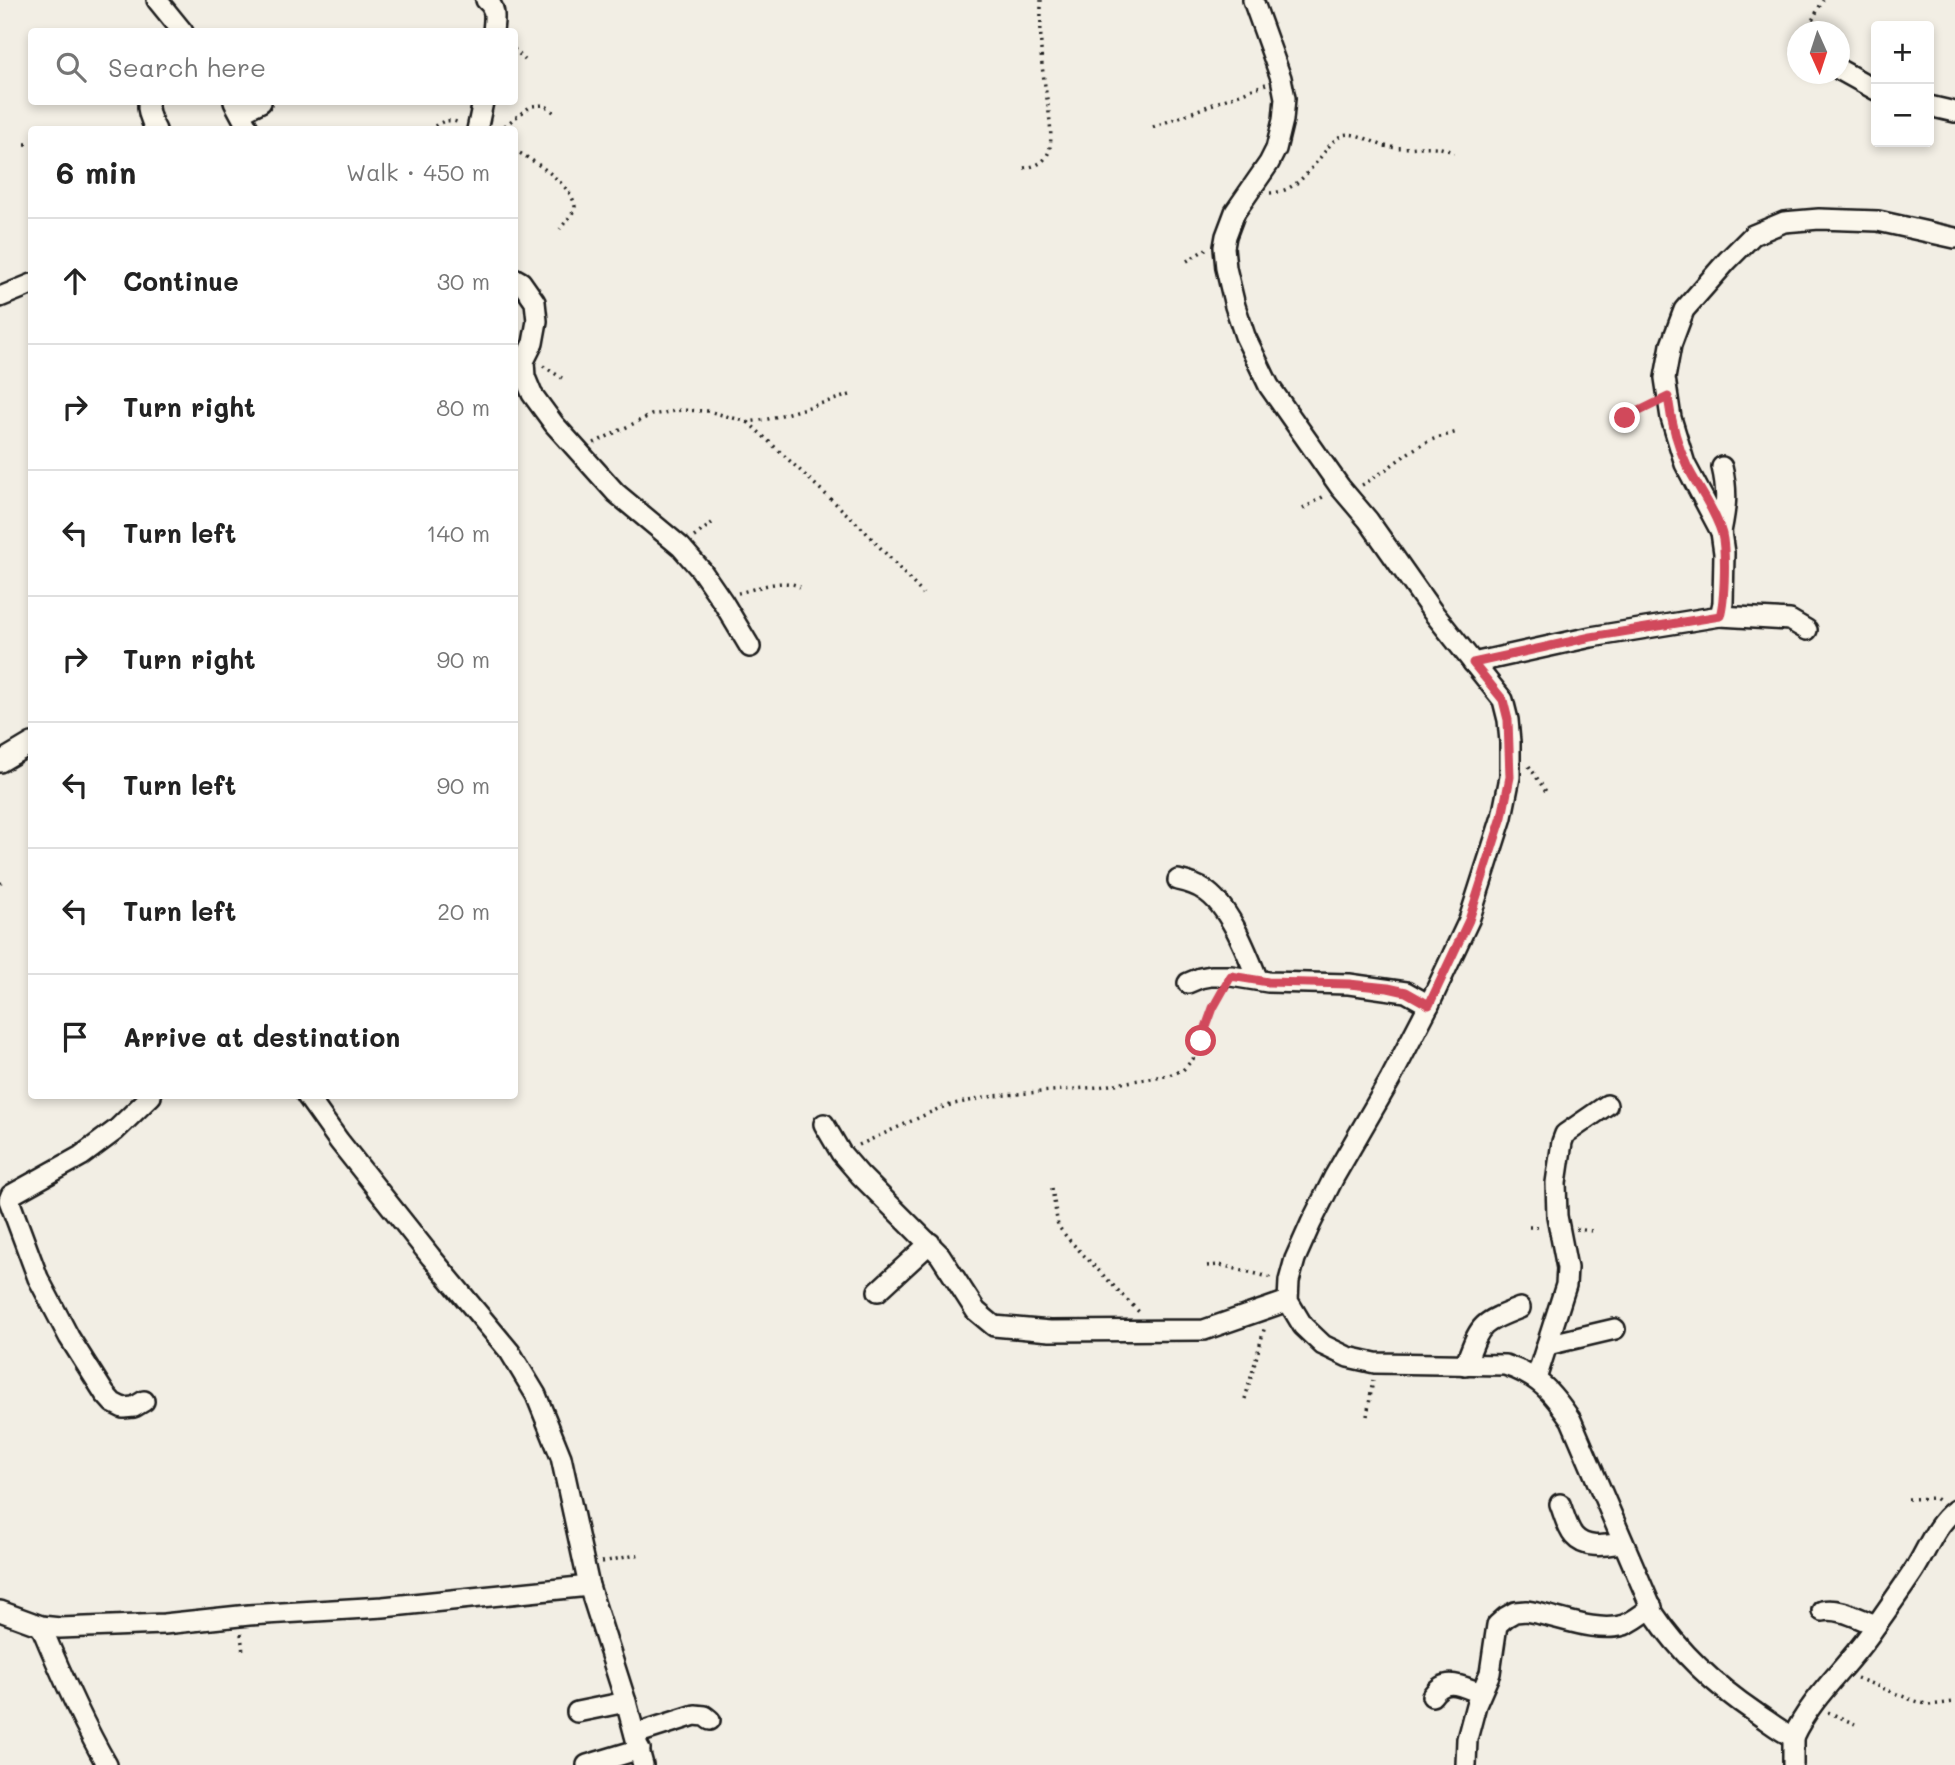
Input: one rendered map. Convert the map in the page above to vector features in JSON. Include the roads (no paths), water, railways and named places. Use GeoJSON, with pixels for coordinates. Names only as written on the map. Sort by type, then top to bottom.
{"type":"FeatureCollection","features":[{"type":"Feature","properties":{"kind":"street"},"geometry":{"type":"LineString","coordinates":[[157,0],[177,28]]}},
{"type":"Feature","properties":{"kind":"street"},"geometry":{"type":"LineString","coordinates":[[486,0],[492,5],[495,15],[493,28]]}},
{"type":"Feature","properties":{"kind":"street"},"geometry":{"type":"LineString","coordinates":[[824,1124],[841,1153],[930,1243],[976,1311],[994,1326],[1050,1331],[1203,1330],[1279,1304],[1295,1259],[1322,1200],[1390,1080],[1469,920],[1502,817],[1510,777],[1508,720],[1503,700],[1432,611],[1269,386],[1245,336],[1226,268],[1224,247],[1235,212],[1269,163],[1276,149],[1283,120],[1285,98],[1281,78],[1253,0]]}},
{"type":"Feature","properties":{"kind":"street"},"geometry":{"type":"LineString","coordinates":[[1850,76],[1871,87]]}},
{"type":"Feature","properties":{"kind":"street"},"geometry":{"type":"LineString","coordinates":[[147,105],[154,126]]}},
{"type":"Feature","properties":{"kind":"street"},"geometry":{"type":"LineString","coordinates":[[471,126],[481,105]]}},
{"type":"Feature","properties":{"kind":"street"},"geometry":{"type":"LineString","coordinates":[[1934,107],[1955,112]]}},
{"type":"Feature","properties":{"kind":"street"},"geometry":{"type":"LineString","coordinates":[[1721,532],[1685,464],[1671,418],[1665,378],[1671,345],[1684,310],[1753,235],[1784,222],[1819,219],[1878,221],[1955,238]]}},
{"type":"Feature","properties":{"kind":"street"},"geometry":{"type":"LineString","coordinates":[[518,280],[535,302],[537,321],[533,343],[524,362],[525,377],[532,394],[554,424],[616,493],[681,547],[701,570],[750,647]]}},
{"type":"Feature","properties":{"kind":"street"},"geometry":{"type":"LineString","coordinates":[[0,297],[28,286]]}},
{"type":"Feature","properties":{"kind":"street"},"geometry":{"type":"LineString","coordinates":[[1720,616],[1723,603],[1724,553],[1721,532],[1727,500],[1723,467]]}},
{"type":"Feature","properties":{"kind":"street"},"geometry":{"type":"LineString","coordinates":[[1473,663],[1591,637],[1720,616],[1790,620],[1807,630]]}},
{"type":"Feature","properties":{"kind":"street"},"geometry":{"type":"LineString","coordinates":[[0,762],[28,745]]}},
{"type":"Feature","properties":{"kind":"street"},"geometry":{"type":"LineString","coordinates":[[1178,880],[1203,889],[1220,903],[1240,935],[1258,980]]}},
{"type":"Feature","properties":{"kind":"street"},"geometry":{"type":"LineString","coordinates":[[1188,984],[1200,978],[1231,976],[1268,982],[1388,988],[1406,992],[1429,1005]]}},
{"type":"Feature","properties":{"kind":"street"},"geometry":{"type":"LineString","coordinates":[[144,1401],[134,1407],[123,1408],[113,1403],[105,1394],[69,1337],[38,1278],[9,1200],[12,1195],[81,1156],[116,1130],[147,1099]]}},
{"type":"Feature","properties":{"kind":"street"},"geometry":{"type":"LineString","coordinates":[[309,1099],[339,1141],[510,1352],[524,1373],[561,1457],[589,1586],[639,1749]]}},
{"type":"Feature","properties":{"kind":"street"},"geometry":{"type":"LineString","coordinates":[[1536,1379],[1566,1286],[1566,1268],[1557,1216],[1556,1183],[1562,1142],[1565,1134],[1607,1105]]}},
{"type":"Feature","properties":{"kind":"street"},"geometry":{"type":"LineString","coordinates":[[878,1291],[930,1243]]}},
{"type":"Feature","properties":{"kind":"street"},"geometry":{"type":"LineString","coordinates":[[1279,1304],[1323,1345],[1348,1357],[1375,1363],[1506,1365],[1536,1379],[1557,1399],[1571,1420],[1652,1607],[1670,1638],[1732,1696],[1793,1737]]}},
{"type":"Feature","properties":{"kind":"street"},"geometry":{"type":"LineString","coordinates":[[1465,1365],[1479,1330],[1487,1321],[1520,1308]]}},
{"type":"Feature","properties":{"kind":"street"},"geometry":{"type":"LineString","coordinates":[[1547,1346],[1615,1329]]}},
{"type":"Feature","properties":{"kind":"street"},"geometry":{"type":"LineString","coordinates":[[1560,1504],[1574,1536],[1582,1541],[1601,1546],[1623,1543]]}},
{"type":"Feature","properties":{"kind":"street"},"geometry":{"type":"LineString","coordinates":[[1793,1765],[1793,1737],[1798,1725],[1876,1625],[1914,1570],[1942,1521],[1954,1511]]}},
{"type":"Feature","properties":{"kind":"street"},"geometry":{"type":"LineString","coordinates":[[0,1611],[41,1626],[60,1628],[164,1624],[249,1615],[383,1607],[589,1586]]}},
{"type":"Feature","properties":{"kind":"street"},"geometry":{"type":"LineString","coordinates":[[1466,1765],[1467,1739],[1480,1693],[1490,1673],[1497,1625],[1506,1617],[1515,1612],[1526,1611],[1611,1627],[1634,1620],[1652,1607]]}},
{"type":"Feature","properties":{"kind":"street"},"geometry":{"type":"LineString","coordinates":[[1822,1611],[1840,1611],[1876,1625]]}},
{"type":"Feature","properties":{"kind":"street"},"geometry":{"type":"LineString","coordinates":[[41,1626],[65,1685],[107,1765]]}},
{"type":"Feature","properties":{"kind":"street"},"geometry":{"type":"LineString","coordinates":[[1432,1696],[1437,1688],[1446,1684],[1458,1685],[1480,1693]]}},
{"type":"Feature","properties":{"kind":"street"},"geometry":{"type":"LineString","coordinates":[[577,1712],[626,1702]]}},
{"type":"Feature","properties":{"kind":"street"},"geometry":{"type":"LineString","coordinates":[[587,1765],[639,1749],[695,1715],[705,1716],[710,1720]]}}]}
